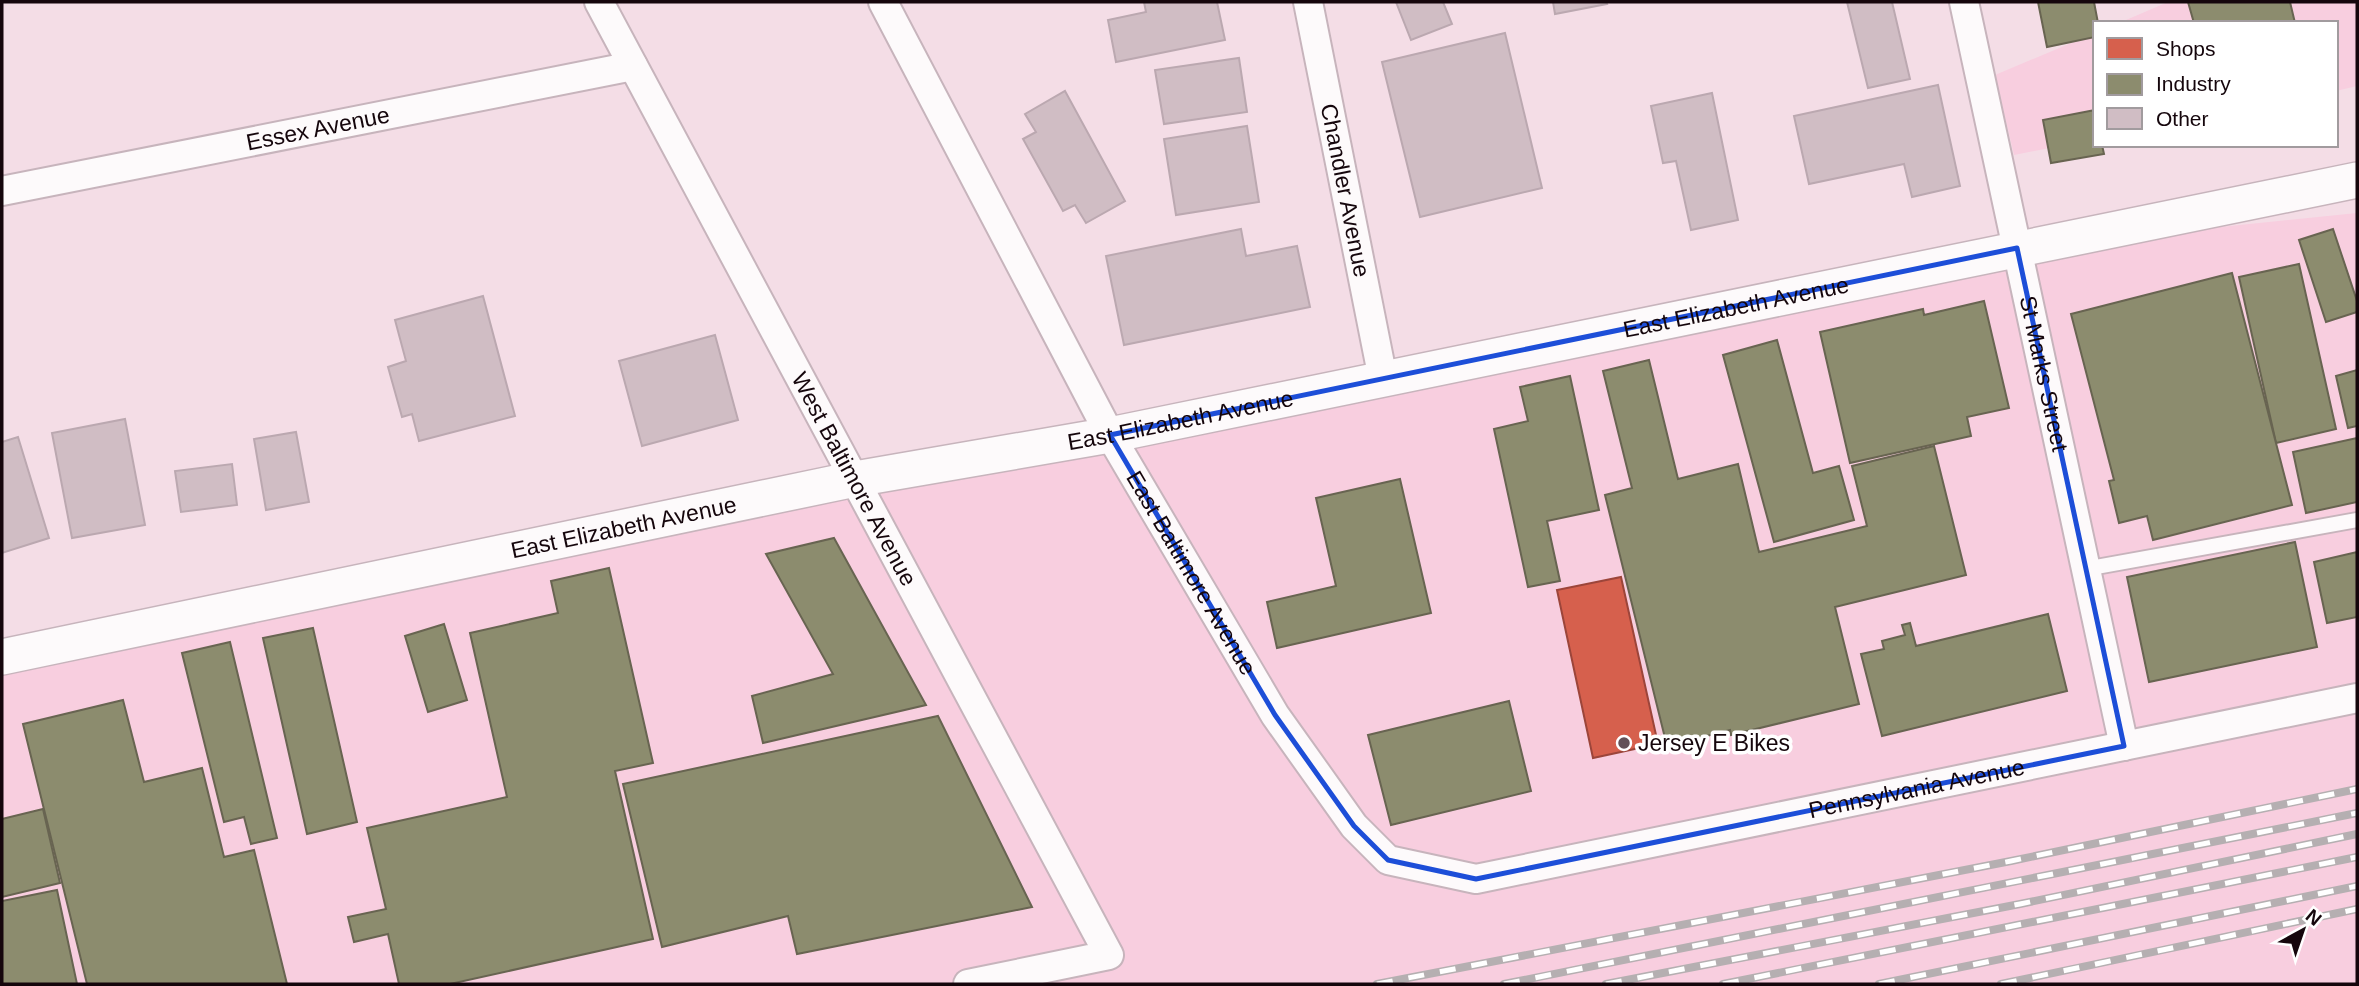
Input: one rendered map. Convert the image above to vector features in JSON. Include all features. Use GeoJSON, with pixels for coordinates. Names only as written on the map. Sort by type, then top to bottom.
{"type":"FeatureCollection","features":[{"type":"Feature","properties":{"kind":"street","name":"West Baltimore Avenue"},"geometry":{"type":"LineString","coordinates":[[599,2],[1109,955],[968,984]]}},
{"type":"Feature","properties":{"kind":"street","name":"East Baltimore Avenue"},"geometry":{"type":"LineString","coordinates":[[883,2],[1110,435],[1275,715],[1354,826],[1388,860],[1476,879]]}},
{"type":"Feature","properties":{"kind":"street","name":"Chandler Avenue"},"geometry":{"type":"LineString","coordinates":[[1308,2],[1383,379]]}},
{"type":"Feature","properties":{"kind":"street","name":"St Marks Street"},"geometry":{"type":"LineString","coordinates":[[1964,2],[2124,746]]}},
{"type":"Feature","properties":{"kind":"street","name":"Essex Avenue"},"geometry":{"type":"LineString","coordinates":[[2,191],[634,65]]}},
{"type":"Feature","properties":{"kind":"street","name":"East Elizabeth Avenue"},"geometry":{"type":"LineString","coordinates":[[2,657],[855,479],[1110,435],[2357,180]]}},
{"type":"Feature","properties":{"kind":"street","name":"Pennsylvania Avenue"},"geometry":{"type":"LineString","coordinates":[[1476,879],[2357,698]]}},
{"type":"Feature","properties":{"kind":"lane"},"geometry":{"type":"LineString","coordinates":[[2085,569],[2357,520]]}},
{"type":"Feature","properties":{"kind":"highlighted area"},"geometry":{"type":"Polygon","coordinates":[[[2017,248],[2124,746],[1476,879],[1388,860],[1354,826],[1275,715],[1110,435],[2017,248]]]}},
{"type":"Feature","properties":{"kind":"shaded area"},"geometry":{"type":"Polygon","coordinates":[[[2168,2],[2357,2],[2357,86],[2338,91],[2338,21],[2124,21],[2168,2]]]}},
{"type":"Feature","properties":{"kind":"shaded area"},"geometry":{"type":"Polygon","coordinates":[[[2093,34],[2093,139],[2014,155],[1995,75],[2093,34]]]}},
{"type":"Feature","properties":{"kind":"shaded area"},"geometry":{"type":"Polygon","coordinates":[[[2357,213],[2357,984],[2,984],[2,659],[2017,248],[2357,213]]]}},
{"type":"Feature","properties":{"kind":"building: Shops"},"geometry":{"type":"Polygon","coordinates":[[[1621,577],[1658,744],[1593,758],[1557,590],[1621,577]]]}},
{"type":"Feature","properties":{"kind":"building: Industry"},"geometry":{"type":"Polygon","coordinates":[[[2038,2],[2094,2],[2098,21],[2093,21],[2093,37],[2047,47],[2038,2]]]}},
{"type":"Feature","properties":{"kind":"building: Industry"},"geometry":{"type":"Polygon","coordinates":[[[2188,2],[2290,2],[2295,21],[2193,21],[2188,2]]]}},
{"type":"Feature","properties":{"kind":"building: Industry"},"geometry":{"type":"Polygon","coordinates":[[[2093,110],[2093,147],[2102,147],[2104,154],[2051,163],[2043,120],[2093,110]]]}},
{"type":"Feature","properties":{"kind":"building: Industry"},"geometry":{"type":"Polygon","coordinates":[[[2333,229],[2357,301],[2357,312],[2326,322],[2299,240],[2333,229]]]}},
{"type":"Feature","properties":{"kind":"building: Industry"},"geometry":{"type":"Polygon","coordinates":[[[2299,264],[2336,429],[2276,443],[2239,277],[2299,264]]]}},
{"type":"Feature","properties":{"kind":"building: Industry"},"geometry":{"type":"Polygon","coordinates":[[[2232,273],[2292,505],[2153,540],[2147,516],[2119,523],[2109,481],[2114,480],[2071,314],[2232,273]]]}},
{"type":"Feature","properties":{"kind":"building: Industry"},"geometry":{"type":"Polygon","coordinates":[[[1984,301],[2009,408],[1967,417],[1971,436],[1850,463],[1820,332],[1923,309],[1924,315],[1984,301]]]}},
{"type":"Feature","properties":{"kind":"building: Industry"},"geometry":{"type":"Polygon","coordinates":[[[1777,340],[1813,473],[1839,466],[1854,520],[1774,542],[1723,355],[1777,340]]]}},
{"type":"Feature","properties":{"kind":"building: Industry"},"geometry":{"type":"Polygon","coordinates":[[[1649,360],[1678,479],[1738,464],[1759,552],[1867,526],[1852,466],[1934,446],[1966,575],[1835,607],[1859,704],[1731,735],[1730,730],[1667,746],[1605,495],[1632,488],[1603,371],[1649,360]]]}},
{"type":"Feature","properties":{"kind":"building: Industry"},"geometry":{"type":"Polygon","coordinates":[[[2357,370],[2357,426],[2348,428],[2336,376],[2357,370]]]}},
{"type":"Feature","properties":{"kind":"building: Industry"},"geometry":{"type":"Polygon","coordinates":[[[1570,376],[1599,510],[1547,521],[1560,581],[1528,587],[1494,429],[1528,421],[1520,387],[1570,376]]]}},
{"type":"Feature","properties":{"kind":"building: Industry"},"geometry":{"type":"Polygon","coordinates":[[[2357,438],[2357,502],[2306,513],[2293,452],[2357,438]]]}},
{"type":"Feature","properties":{"kind":"building: Industry"},"geometry":{"type":"Polygon","coordinates":[[[1400,479],[1431,613],[1277,648],[1267,602],[1336,586],[1316,498],[1400,479]]]}},
{"type":"Feature","properties":{"kind":"building: Industry"},"geometry":{"type":"Polygon","coordinates":[[[834,538],[926,705],[763,743],[752,696],[833,674],[766,554],[834,538]]]}},
{"type":"Feature","properties":{"kind":"building: Industry"},"geometry":{"type":"Polygon","coordinates":[[[2295,542],[2317,647],[2149,682],[2127,577],[2295,542]]]}},
{"type":"Feature","properties":{"kind":"building: Industry"},"geometry":{"type":"Polygon","coordinates":[[[2357,552],[2357,617],[2327,623],[2314,562],[2357,552]]]}},
{"type":"Feature","properties":{"kind":"building: Industry"},"geometry":{"type":"Polygon","coordinates":[[[609,568],[653,763],[615,771],[653,939],[450,984],[399,984],[388,934],[354,942],[348,917],[386,909],[367,828],[507,797],[470,633],[558,613],[551,581],[609,568]]]}},
{"type":"Feature","properties":{"kind":"building: Industry"},"geometry":{"type":"Polygon","coordinates":[[[2048,614],[2067,691],[1882,736],[1861,654],[1884,649],[1882,641],[1905,635],[1902,625],[1910,623],[1916,646],[2048,614]]]}},
{"type":"Feature","properties":{"kind":"building: Industry"},"geometry":{"type":"Polygon","coordinates":[[[444,624],[467,700],[428,712],[405,636],[444,624]]]}},
{"type":"Feature","properties":{"kind":"building: Industry"},"geometry":{"type":"Polygon","coordinates":[[[313,628],[357,822],[307,834],[263,638],[313,628]]]}},
{"type":"Feature","properties":{"kind":"building: Industry"},"geometry":{"type":"Polygon","coordinates":[[[230,642],[277,838],[251,844],[244,817],[224,822],[182,653],[230,642]]]}},
{"type":"Feature","properties":{"kind":"building: Industry"},"geometry":{"type":"Polygon","coordinates":[[[123,700],[144,782],[202,768],[224,857],[254,850],[287,984],[87,984],[23,724],[123,700]]]}},
{"type":"Feature","properties":{"kind":"building: Industry"},"geometry":{"type":"Polygon","coordinates":[[[1509,701],[1531,791],[1391,825],[1368,735],[1509,701]]]}},
{"type":"Feature","properties":{"kind":"building: Industry"},"geometry":{"type":"Polygon","coordinates":[[[938,716],[1032,907],[797,954],[788,916],[662,947],[623,784],[938,716]]]}},
{"type":"Feature","properties":{"kind":"building: Industry"},"geometry":{"type":"Polygon","coordinates":[[[43,809],[60,883],[2,897],[2,819],[43,809]]]}},
{"type":"Feature","properties":{"kind":"building: Industry"},"geometry":{"type":"Polygon","coordinates":[[[57,890],[77,984],[2,984],[2,901],[57,890]]]}},
{"type":"Feature","properties":{"kind":"building: Other"},"geometry":{"type":"Polygon","coordinates":[[[1144,2],[1217,2],[1225,40],[1116,62],[1108,20],[1146,12],[1144,2]]]}},
{"type":"Feature","properties":{"kind":"building: Other"},"geometry":{"type":"Polygon","coordinates":[[[1396,2],[1443,2],[1452,24],[1411,40],[1396,2]]]}},
{"type":"Feature","properties":{"kind":"building: Other"},"geometry":{"type":"Polygon","coordinates":[[[1553,2],[1606,2],[1607,4],[1555,14],[1553,2]]]}},
{"type":"Feature","properties":{"kind":"building: Other"},"geometry":{"type":"Polygon","coordinates":[[[1847,2],[1892,2],[1910,79],[1868,88],[1847,2]]]}},
{"type":"Feature","properties":{"kind":"building: Other"},"geometry":{"type":"Polygon","coordinates":[[[1505,33],[1542,188],[1420,217],[1382,62],[1505,33]]]}},
{"type":"Feature","properties":{"kind":"building: Other"},"geometry":{"type":"Polygon","coordinates":[[[1239,58],[1247,112],[1164,124],[1155,70],[1239,58]]]}},
{"type":"Feature","properties":{"kind":"building: Other"},"geometry":{"type":"Polygon","coordinates":[[[1938,85],[1960,186],[1912,197],[1904,164],[1809,184],[1794,116],[1938,85]]]}},
{"type":"Feature","properties":{"kind":"building: Other"},"geometry":{"type":"Polygon","coordinates":[[[1065,91],[1125,201],[1086,223],[1075,205],[1063,211],[1023,139],[1036,132],[1025,114],[1065,91]]]}},
{"type":"Feature","properties":{"kind":"building: Other"},"geometry":{"type":"Polygon","coordinates":[[[1712,93],[1738,220],[1691,230],[1676,161],[1663,163],[1651,106],[1712,93]]]}},
{"type":"Feature","properties":{"kind":"building: Other"},"geometry":{"type":"Polygon","coordinates":[[[1247,126],[1259,202],[1176,215],[1164,139],[1247,126]]]}},
{"type":"Feature","properties":{"kind":"building: Other"},"geometry":{"type":"Polygon","coordinates":[[[1241,229],[1246,256],[1297,246],[1310,307],[1124,345],[1106,256],[1241,229]]]}},
{"type":"Feature","properties":{"kind":"building: Other"},"geometry":{"type":"Polygon","coordinates":[[[483,296],[515,416],[419,441],[412,414],[402,417],[388,367],[406,361],[395,320],[483,296]]]}},
{"type":"Feature","properties":{"kind":"building: Other"},"geometry":{"type":"Polygon","coordinates":[[[715,335],[738,420],[642,446],[619,361],[715,335]]]}},
{"type":"Feature","properties":{"kind":"building: Other"},"geometry":{"type":"Polygon","coordinates":[[[125,419],[145,525],[72,538],[52,433],[125,419]]]}},
{"type":"Feature","properties":{"kind":"building: Other"},"geometry":{"type":"Polygon","coordinates":[[[296,432],[309,502],[266,510],[254,439],[296,432]]]}},
{"type":"Feature","properties":{"kind":"building: Other"},"geometry":{"type":"Polygon","coordinates":[[[18,437],[49,538],[2,553],[2,442],[18,437]]]}},
{"type":"Feature","properties":{"kind":"building: Other"},"geometry":{"type":"Polygon","coordinates":[[[232,464],[237,505],[181,512],[175,471],[232,464]]]}},
{"type":"Feature","properties":{"kind":"railway"},"geometry":{"type":"LineString","coordinates":[[1377,984],[2011,861],[2357,789]]}},
{"type":"Feature","properties":{"kind":"railway"},"geometry":{"type":"LineString","coordinates":[[1504,984],[2357,813]]}},
{"type":"Feature","properties":{"kind":"railway"},"geometry":{"type":"LineString","coordinates":[[1606,984],[2020,904],[2357,834]]}},
{"type":"Feature","properties":{"kind":"railway"},"geometry":{"type":"LineString","coordinates":[[1723,984],[2357,857]]}},
{"type":"Feature","properties":{"kind":"railway"},"geometry":{"type":"LineString","coordinates":[[1879,984],[2357,886]]}},
{"type":"Feature","properties":{"kind":"railway"},"geometry":{"type":"LineString","coordinates":[[2001,984],[2357,909]]}},
{"type":"Feature","properties":{"kind":"place","name":"Jersey E Bikes"},"geometry":{"type":"Point","coordinates":[1624,743]}}]}
